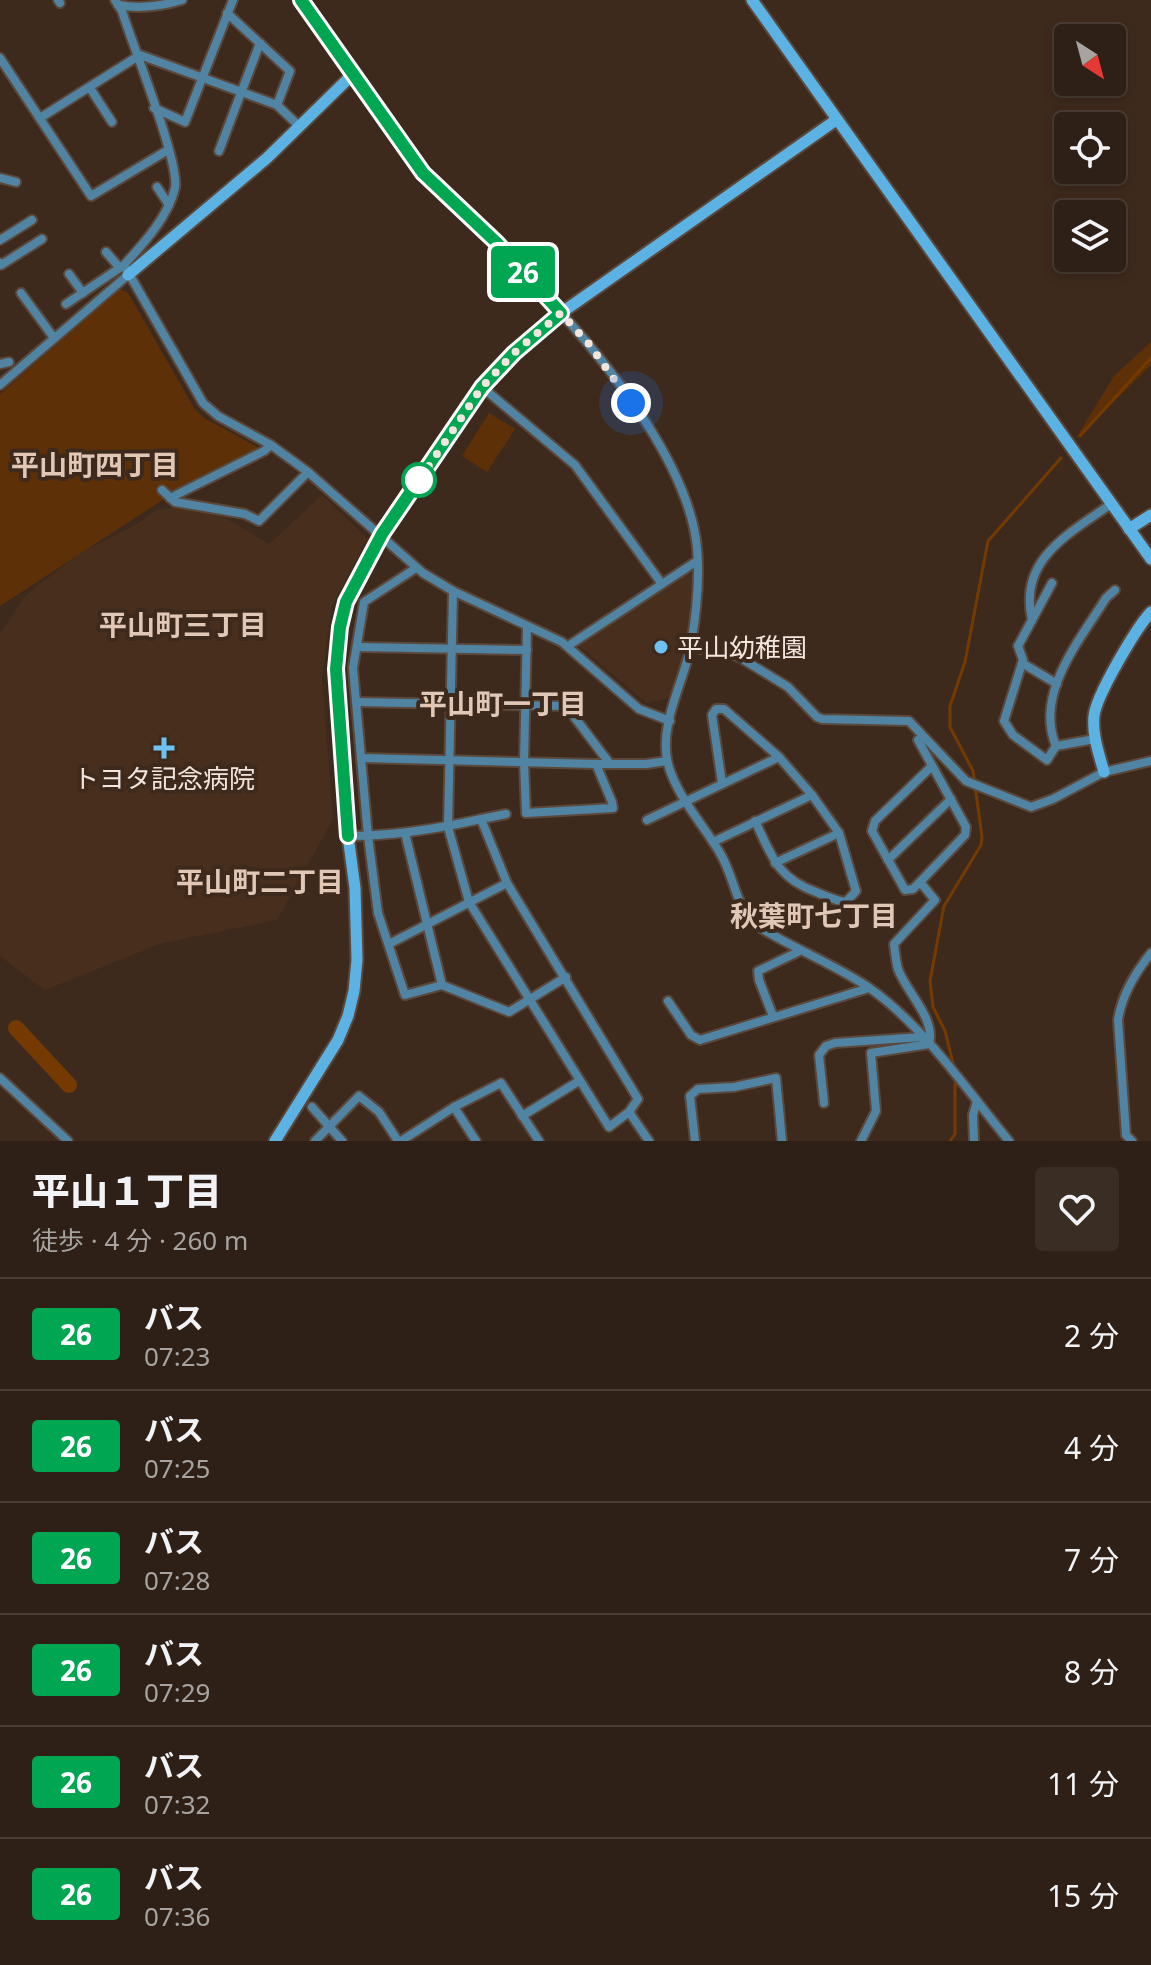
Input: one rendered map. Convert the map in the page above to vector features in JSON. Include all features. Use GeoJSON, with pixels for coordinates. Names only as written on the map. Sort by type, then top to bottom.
{"type":"FeatureCollection","features":[{"type":"Feature","properties":{"kind":"street"},"geometry":{"type":"LineString","coordinates":[[117,2],[129,7],[166,5],[182,0]]}},
{"type":"Feature","properties":{"kind":"street"},"geometry":{"type":"LineString","coordinates":[[154,108],[185,122],[233,0]]}},
{"type":"Feature","properties":{"kind":"street"},"geometry":{"type":"LineString","coordinates":[[301,0],[423,173],[497,243],[589,344],[659,446],[685,500],[693,525],[697,561],[691,645],[670,721],[667,761],[685,800],[725,862],[747,916],[754,924],[869,988],[897,1011],[1009,1141]]}},
{"type":"Feature","properties":{"kind":"street"},"geometry":{"type":"LineString","coordinates":[[752,0],[1151,559]]}},
{"type":"Feature","properties":{"kind":"street"},"geometry":{"type":"LineString","coordinates":[[0,385],[108,292],[169,205],[176,185],[168,150],[117,2]]}},
{"type":"Feature","properties":{"kind":"street"},"geometry":{"type":"LineString","coordinates":[[227,13],[290,71],[277,105]]}},
{"type":"Feature","properties":{"kind":"street"},"geometry":{"type":"LineString","coordinates":[[219,151],[260,43]]}},
{"type":"Feature","properties":{"kind":"street"},"geometry":{"type":"LineString","coordinates":[[40,118],[140,55],[277,105],[300,127]]}},
{"type":"Feature","properties":{"kind":"street"},"geometry":{"type":"LineString","coordinates":[[0,58],[91,196],[168,150]]}},
{"type":"Feature","properties":{"kind":"street"},"geometry":{"type":"LineString","coordinates":[[66,304],[124,269],[300,127],[352,75]]}},
{"type":"Feature","properties":{"kind":"street"},"geometry":{"type":"LineString","coordinates":[[90,88],[112,122]]}},
{"type":"Feature","properties":{"kind":"street"},"geometry":{"type":"LineString","coordinates":[[275,1141],[338,1040],[351,1003],[357,960],[355,888],[336,684],[338,642],[346,602],[382,534],[482,387],[514,353],[561,313],[836,120]]}},
{"type":"Feature","properties":{"kind":"street"},"geometry":{"type":"LineString","coordinates":[[0,178],[16,182]]}},
{"type":"Feature","properties":{"kind":"street"},"geometry":{"type":"LineString","coordinates":[[157,187],[169,205]]}},
{"type":"Feature","properties":{"kind":"street"},"geometry":{"type":"LineString","coordinates":[[0,240],[32,220]]}},
{"type":"Feature","properties":{"kind":"street"},"geometry":{"type":"LineString","coordinates":[[0,263],[42,239]]}},
{"type":"Feature","properties":{"kind":"street"},"geometry":{"type":"LineString","coordinates":[[106,252],[124,269],[203,403],[218,416],[271,445],[308,472],[382,534],[416,568],[453,591],[568,646],[639,709],[670,721]]}},
{"type":"Feature","properties":{"kind":"street"},"geometry":{"type":"LineString","coordinates":[[69,274],[83,293]]}},
{"type":"Feature","properties":{"kind":"street"},"geometry":{"type":"LineString","coordinates":[[101,281],[108,292]]}},
{"type":"Feature","properties":{"kind":"street"},"geometry":{"type":"LineString","coordinates":[[21,293],[54,338]]}},
{"type":"Feature","properties":{"kind":"street"},"geometry":{"type":"LineString","coordinates":[[482,387],[575,465],[662,584]]}},
{"type":"Feature","properties":{"kind":"street"},"geometry":{"type":"LineString","coordinates":[[170,498],[271,445]]}},
{"type":"Feature","properties":{"kind":"street"},"geometry":{"type":"LineString","coordinates":[[162,490],[175,502],[245,514],[259,521],[308,472]]}},
{"type":"Feature","properties":{"kind":"street"},"geometry":{"type":"LineString","coordinates":[[1032,620],[1028,605],[1038,563],[1054,544],[1111,504]]}},
{"type":"Feature","properties":{"kind":"street"},"geometry":{"type":"LineString","coordinates":[[1129,529],[1151,515]]}},
{"type":"Feature","properties":{"kind":"street"},"geometry":{"type":"LineString","coordinates":[[568,646],[697,561]]}},
{"type":"Feature","properties":{"kind":"street"},"geometry":{"type":"LineString","coordinates":[[416,568],[364,602],[353,668],[378,913],[405,995],[442,985],[509,1012],[566,977]]}},
{"type":"Feature","properties":{"kind":"street"},"geometry":{"type":"LineString","coordinates":[[1052,583],[1018,646],[1022,663],[1004,721],[1013,735],[1047,760],[1056,746],[1095,739]]}},
{"type":"Feature","properties":{"kind":"street"},"geometry":{"type":"LineString","coordinates":[[1056,746],[1051,735],[1049,709],[1060,674],[1106,598],[1115,590]]}},
{"type":"Feature","properties":{"kind":"street"},"geometry":{"type":"LineString","coordinates":[[453,591],[448,827],[469,902],[609,1127],[629,1112],[638,1099],[507,883],[481,819]]}},
{"type":"Feature","properties":{"kind":"street"},"geometry":{"type":"LineString","coordinates":[[1104,772],[1095,739],[1093,718],[1097,701],[1138,627],[1151,612]]}},
{"type":"Feature","properties":{"kind":"street"},"geometry":{"type":"LineString","coordinates":[[527,626],[526,813],[613,808],[596,764]]}},
{"type":"Feature","properties":{"kind":"street"},"geometry":{"type":"LineString","coordinates":[[691,645],[728,652],[744,660],[788,687],[822,719],[909,721],[962,778],[1031,807],[1104,772],[1151,761]]}},
{"type":"Feature","properties":{"kind":"street"},"geometry":{"type":"LineString","coordinates":[[358,647],[527,650]]}},
{"type":"Feature","properties":{"kind":"street"},"geometry":{"type":"LineString","coordinates":[[1022,663],[1057,684]]}},
{"type":"Feature","properties":{"kind":"street"},"geometry":{"type":"LineString","coordinates":[[356,702],[566,706],[610,764]]}},
{"type":"Feature","properties":{"kind":"street"},"geometry":{"type":"LineString","coordinates":[[722,783],[712,715],[716,709],[724,709],[779,757],[812,795],[839,833],[856,891],[846,902],[795,884],[775,863],[755,821]]}},
{"type":"Feature","properties":{"kind":"street"},"geometry":{"type":"LineString","coordinates":[[918,740],[966,827],[965,835],[920,882],[913,889],[905,890],[872,831],[875,821],[932,766]]}},
{"type":"Feature","properties":{"kind":"street"},"geometry":{"type":"LineString","coordinates":[[647,820],[779,757]]}},
{"type":"Feature","properties":{"kind":"street"},"geometry":{"type":"LineString","coordinates":[[361,758],[596,764],[667,761]]}},
{"type":"Feature","properties":{"kind":"street"},"geometry":{"type":"LineString","coordinates":[[713,842],[812,795]]}},
{"type":"Feature","properties":{"kind":"street"},"geometry":{"type":"LineString","coordinates":[[888,860],[951,799]]}},
{"type":"Feature","properties":{"kind":"street"},"geometry":{"type":"LineString","coordinates":[[348,836],[405,833],[506,814]]}},
{"type":"Feature","properties":{"kind":"street"},"geometry":{"type":"LineString","coordinates":[[405,833],[442,985]]}},
{"type":"Feature","properties":{"kind":"street"},"geometry":{"type":"LineString","coordinates":[[775,863],[839,833]]}},
{"type":"Feature","properties":{"kind":"street"},"geometry":{"type":"LineString","coordinates":[[861,1141],[876,1111],[871,1053],[926,1041],[931,1036],[921,1009],[898,970],[894,944],[935,900],[920,882]]}},
{"type":"Feature","properties":{"kind":"street"},"geometry":{"type":"LineString","coordinates":[[389,944],[507,883]]}},
{"type":"Feature","properties":{"kind":"street"},"geometry":{"type":"LineString","coordinates":[[773,1016],[758,971],[800,951]]}},
{"type":"Feature","properties":{"kind":"street"},"geometry":{"type":"LineString","coordinates":[[1132,1141],[1126,1135],[1118,1020],[1136,972],[1151,953]]}},
{"type":"Feature","properties":{"kind":"street"},"geometry":{"type":"LineString","coordinates":[[668,1001],[691,1035],[700,1040],[869,988]]}},
{"type":"Feature","properties":{"kind":"street"},"geometry":{"type":"LineString","coordinates":[[824,1103],[819,1055],[826,1046],[835,1043],[926,1041]]}},
{"type":"Feature","properties":{"kind":"street"},"geometry":{"type":"LineString","coordinates":[[0,1078],[68,1141]]}},
{"type":"Feature","properties":{"kind":"street"},"geometry":{"type":"LineString","coordinates":[[695,1141],[690,1096],[698,1089],[734,1087],[776,1078],[782,1141]]}},
{"type":"Feature","properties":{"kind":"street"},"geometry":{"type":"LineString","coordinates":[[522,1116],[579,1081]]}},
{"type":"Feature","properties":{"kind":"street"},"geometry":{"type":"LineString","coordinates":[[315,1141],[359,1096],[406,1140],[454,1107],[501,1083],[539,1141]]}},
{"type":"Feature","properties":{"kind":"street"},"geometry":{"type":"LineString","coordinates":[[974,1141],[973,1115],[977,1101]]}},
{"type":"Feature","properties":{"kind":"street"},"geometry":{"type":"LineString","coordinates":[[312,1107],[342,1141]]}},
{"type":"Feature","properties":{"kind":"street"},"geometry":{"type":"LineString","coordinates":[[454,1107],[476,1141]]}},
{"type":"Feature","properties":{"kind":"street"},"geometry":{"type":"LineString","coordinates":[[629,1112],[649,1141]]}},
{"type":"Feature","properties":{"kind":"shaded area"},"geometry":{"type":"Polygon","coordinates":[[[120,289],[128,293],[194,408],[204,418],[261,449],[170,495],[0,606],[0,394],[120,289]]]}},
{"type":"Feature","properties":{"kind":"shaded area"},"geometry":{"type":"Polygon","coordinates":[[[1151,342],[1151,365],[1075,440],[1114,376],[1151,342]]]}},
{"type":"Feature","properties":{"kind":"shaded area"},"geometry":{"type":"Polygon","coordinates":[[[489,413],[515,429],[487,472],[462,456],[489,413]]]}},
{"type":"Feature","properties":{"kind":"shaded area","name":"トヨタ記念病院"},"geometry":{"type":"Polygon","coordinates":[[[322,495],[368,539],[332,605],[322,677],[333,819],[277,920],[162,943],[45,990],[0,956],[0,634],[26,595],[79,554],[139,523],[155,511],[177,507],[222,516],[269,544],[322,495]]]}},
{"type":"Feature","properties":{"kind":"shaded area"},"geometry":{"type":"Polygon","coordinates":[[[687,573],[693,574],[687,642],[672,697],[647,703],[579,646],[687,573]]]}},
{"type":"Feature","properties":{"kind":"waterway"},"geometry":{"type":"LineString","coordinates":[[1080,436],[1151,358]]}},
{"type":"Feature","properties":{"kind":"waterway"},"geometry":{"type":"LineString","coordinates":[[953,1063],[945,1031],[933,1007],[930,981],[944,906],[981,845],[982,837],[973,771],[950,727],[950,706],[965,662],[988,541],[1061,458]]}},
{"type":"Feature","properties":{"kind":"waterway"},"geometry":{"type":"LineString","coordinates":[[16,1028],[69,1085]]}},
{"type":"Feature","properties":{"kind":"waterway"},"geometry":{"type":"LineString","coordinates":[[950,1141],[955,1134],[955,1084]]}},
{"type":"Feature","properties":{"kind":"bus line","name":"26"},"geometry":{"type":"LineString","coordinates":[[301,0],[423,173],[497,243],[561,313],[514,353],[482,387],[382,534],[346,602],[340,627],[336,684],[348,836]]}},
{"type":"Feature","properties":{"kind":"place","name":"平山幼稚園"},"geometry":{"type":"Point","coordinates":[661,647]}},
{"type":"Feature","properties":{"kind":"place","name":"トヨタ記念病院"},"geometry":{"type":"Point","coordinates":[164,748]}},
{"type":"Feature","properties":{"kind":"district","name":"平山町四丁目"},"geometry":{"type":"Point","coordinates":[95,464]}},
{"type":"Feature","properties":{"kind":"district","name":"平山町三丁目"},"geometry":{"type":"Point","coordinates":[183,624]}},
{"type":"Feature","properties":{"kind":"district","name":"平山町一丁目"},"geometry":{"type":"Point","coordinates":[503,703]}},
{"type":"Feature","properties":{"kind":"district","name":"平山町二丁目"},"geometry":{"type":"Point","coordinates":[260,881]}},
{"type":"Feature","properties":{"kind":"district","name":"秋葉町七丁目"},"geometry":{"type":"Point","coordinates":[814,915]}},
{"type":"Feature","properties":{"kind":"route"},"geometry":{"type":"LineString","coordinates":[[419,480],[412,491],[482,387],[514,353],[561,313],[589,344],[631,403]]}}]}
